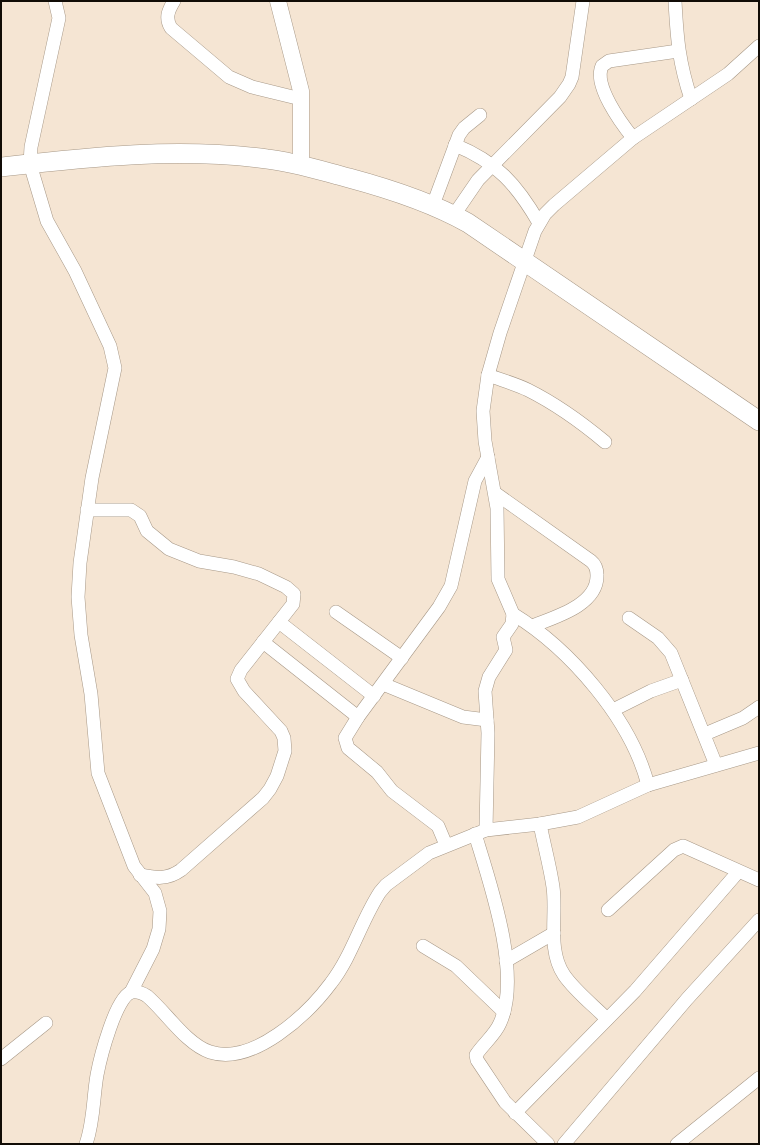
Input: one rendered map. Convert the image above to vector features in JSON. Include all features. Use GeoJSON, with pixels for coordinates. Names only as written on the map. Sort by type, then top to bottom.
{"type":"FeatureCollection","features":[{"type":"Feature","properties":{"kind":"main road"},"geometry":{"type":"LineString","coordinates":[[1,167],[139,154],[192,152],[268,159],[301,166],[402,194],[433,205],[454,215],[525,261],[759,422]]}},
{"type":"Feature","properties":{"kind":"street"},"geometry":{"type":"LineString","coordinates":[[55,1],[59,18],[31,147],[30,164],[47,221],[75,271],[114,356],[115,368],[92,478],[80,563],[78,597],[81,635],[91,694],[96,763],[102,786],[134,866],[150,886],[158,901],[159,928],[153,949],[131,992],[124,998],[116,1012],[97,1072],[91,1127],[86,1144]]}},
{"type":"Feature","properties":{"kind":"street"},"geometry":{"type":"LineString","coordinates":[[174,1],[167,16],[167,22],[171,28],[229,77],[252,87],[301,99]]}},
{"type":"Feature","properties":{"kind":"street"},"geometry":{"type":"LineString","coordinates":[[278,1],[300,82],[301,166]]}},
{"type":"Feature","properties":{"kind":"street"},"geometry":{"type":"LineString","coordinates":[[454,215],[472,187],[560,97],[569,84],[574,64],[583,1]]}},
{"type":"Feature","properties":{"kind":"street"},"geometry":{"type":"LineString","coordinates":[[675,1],[678,51],[691,99]]}},
{"type":"Feature","properties":{"kind":"street"},"geometry":{"type":"LineString","coordinates":[[548,1144],[515,1113],[497,1092],[481,1068],[476,1055],[494,1033],[504,1012],[507,983],[506,961],[498,910],[481,832],[488,720],[485,698],[487,684],[506,650],[503,637],[512,624],[513,614],[498,579],[495,493],[485,441],[483,411],[488,375],[502,326],[525,261],[540,223],[554,205],[633,138],[737,67],[759,46]]}},
{"type":"Feature","properties":{"kind":"street"},"geometry":{"type":"LineString","coordinates":[[633,138],[618,119],[610,104],[599,74],[602,66],[609,61],[678,51]]}},
{"type":"Feature","properties":{"kind":"street"},"geometry":{"type":"LineString","coordinates":[[433,205],[455,145],[464,128],[480,114]]}},
{"type":"Feature","properties":{"kind":"street"},"geometry":{"type":"LineString","coordinates":[[455,145],[476,154],[492,165],[519,190],[540,223]]}},
{"type":"Feature","properties":{"kind":"street"},"geometry":{"type":"LineString","coordinates":[[488,375],[521,387],[540,397],[584,424],[605,442]]}},
{"type":"Feature","properties":{"kind":"street"},"geometry":{"type":"LineString","coordinates":[[446,845],[438,826],[399,798],[377,772],[348,748],[345,738],[358,717],[439,607],[451,586],[475,480],[488,457]]}},
{"type":"Feature","properties":{"kind":"street"},"geometry":{"type":"LineString","coordinates":[[495,493],[591,561],[597,570],[595,586],[583,602],[564,613],[532,626]]}},
{"type":"Feature","properties":{"kind":"street"},"geometry":{"type":"LineString","coordinates":[[87,510],[132,510],[140,516],[147,531],[153,538],[169,549],[199,561],[234,567],[259,574],[291,590],[295,599],[279,622],[240,670],[236,679],[244,691],[282,731],[285,751],[277,776],[263,798],[177,873],[166,878],[140,875]]}},
{"type":"Feature","properties":{"kind":"street"},"geometry":{"type":"LineString","coordinates":[[336,612],[402,658]]}},
{"type":"Feature","properties":{"kind":"street"},"geometry":{"type":"LineString","coordinates":[[513,614],[532,626],[556,646],[613,710],[636,751],[648,785]]}},
{"type":"Feature","properties":{"kind":"street"},"geometry":{"type":"LineString","coordinates":[[629,618],[664,644],[675,662],[716,765]]}},
{"type":"Feature","properties":{"kind":"street"},"geometry":{"type":"LineString","coordinates":[[279,622],[374,696]]}},
{"type":"Feature","properties":{"kind":"street"},"geometry":{"type":"LineString","coordinates":[[263,642],[358,717]]}},
{"type":"Feature","properties":{"kind":"street"},"geometry":{"type":"LineString","coordinates":[[613,710],[651,691],[682,680]]}},
{"type":"Feature","properties":{"kind":"street"},"geometry":{"type":"LineString","coordinates":[[383,684],[463,717],[488,720]]}},
{"type":"Feature","properties":{"kind":"street"},"geometry":{"type":"LineString","coordinates":[[704,734],[743,718],[759,708]]}},
{"type":"Feature","properties":{"kind":"street"},"geometry":{"type":"LineString","coordinates":[[131,992],[140,992],[147,996],[186,1035],[211,1052],[234,1053],[257,1047],[294,1022],[331,983],[347,956],[374,901],[386,885],[428,853],[481,832],[578,817],[648,785],[759,753]]}},
{"type":"Feature","properties":{"kind":"street"},"geometry":{"type":"LineString","coordinates":[[540,824],[553,888],[556,952],[563,974],[607,1018]]}},
{"type":"Feature","properties":{"kind":"street"},"geometry":{"type":"LineString","coordinates":[[608,910],[678,847],[687,847],[738,872],[759,880]]}},
{"type":"Feature","properties":{"kind":"street"},"geometry":{"type":"LineString","coordinates":[[515,1113],[654,971],[738,872]]}},
{"type":"Feature","properties":{"kind":"street"},"geometry":{"type":"LineString","coordinates":[[564,1144],[688,998],[759,920]]}},
{"type":"Feature","properties":{"kind":"street"},"geometry":{"type":"LineString","coordinates":[[506,961],[554,933]]}},
{"type":"Feature","properties":{"kind":"street"},"geometry":{"type":"LineString","coordinates":[[423,946],[456,966],[504,1012]]}},
{"type":"Feature","properties":{"kind":"street"},"geometry":{"type":"LineString","coordinates":[[1,1059],[46,1023]]}},
{"type":"Feature","properties":{"kind":"street"},"geometry":{"type":"LineString","coordinates":[[677,1144],[756,1083]]}}]}
